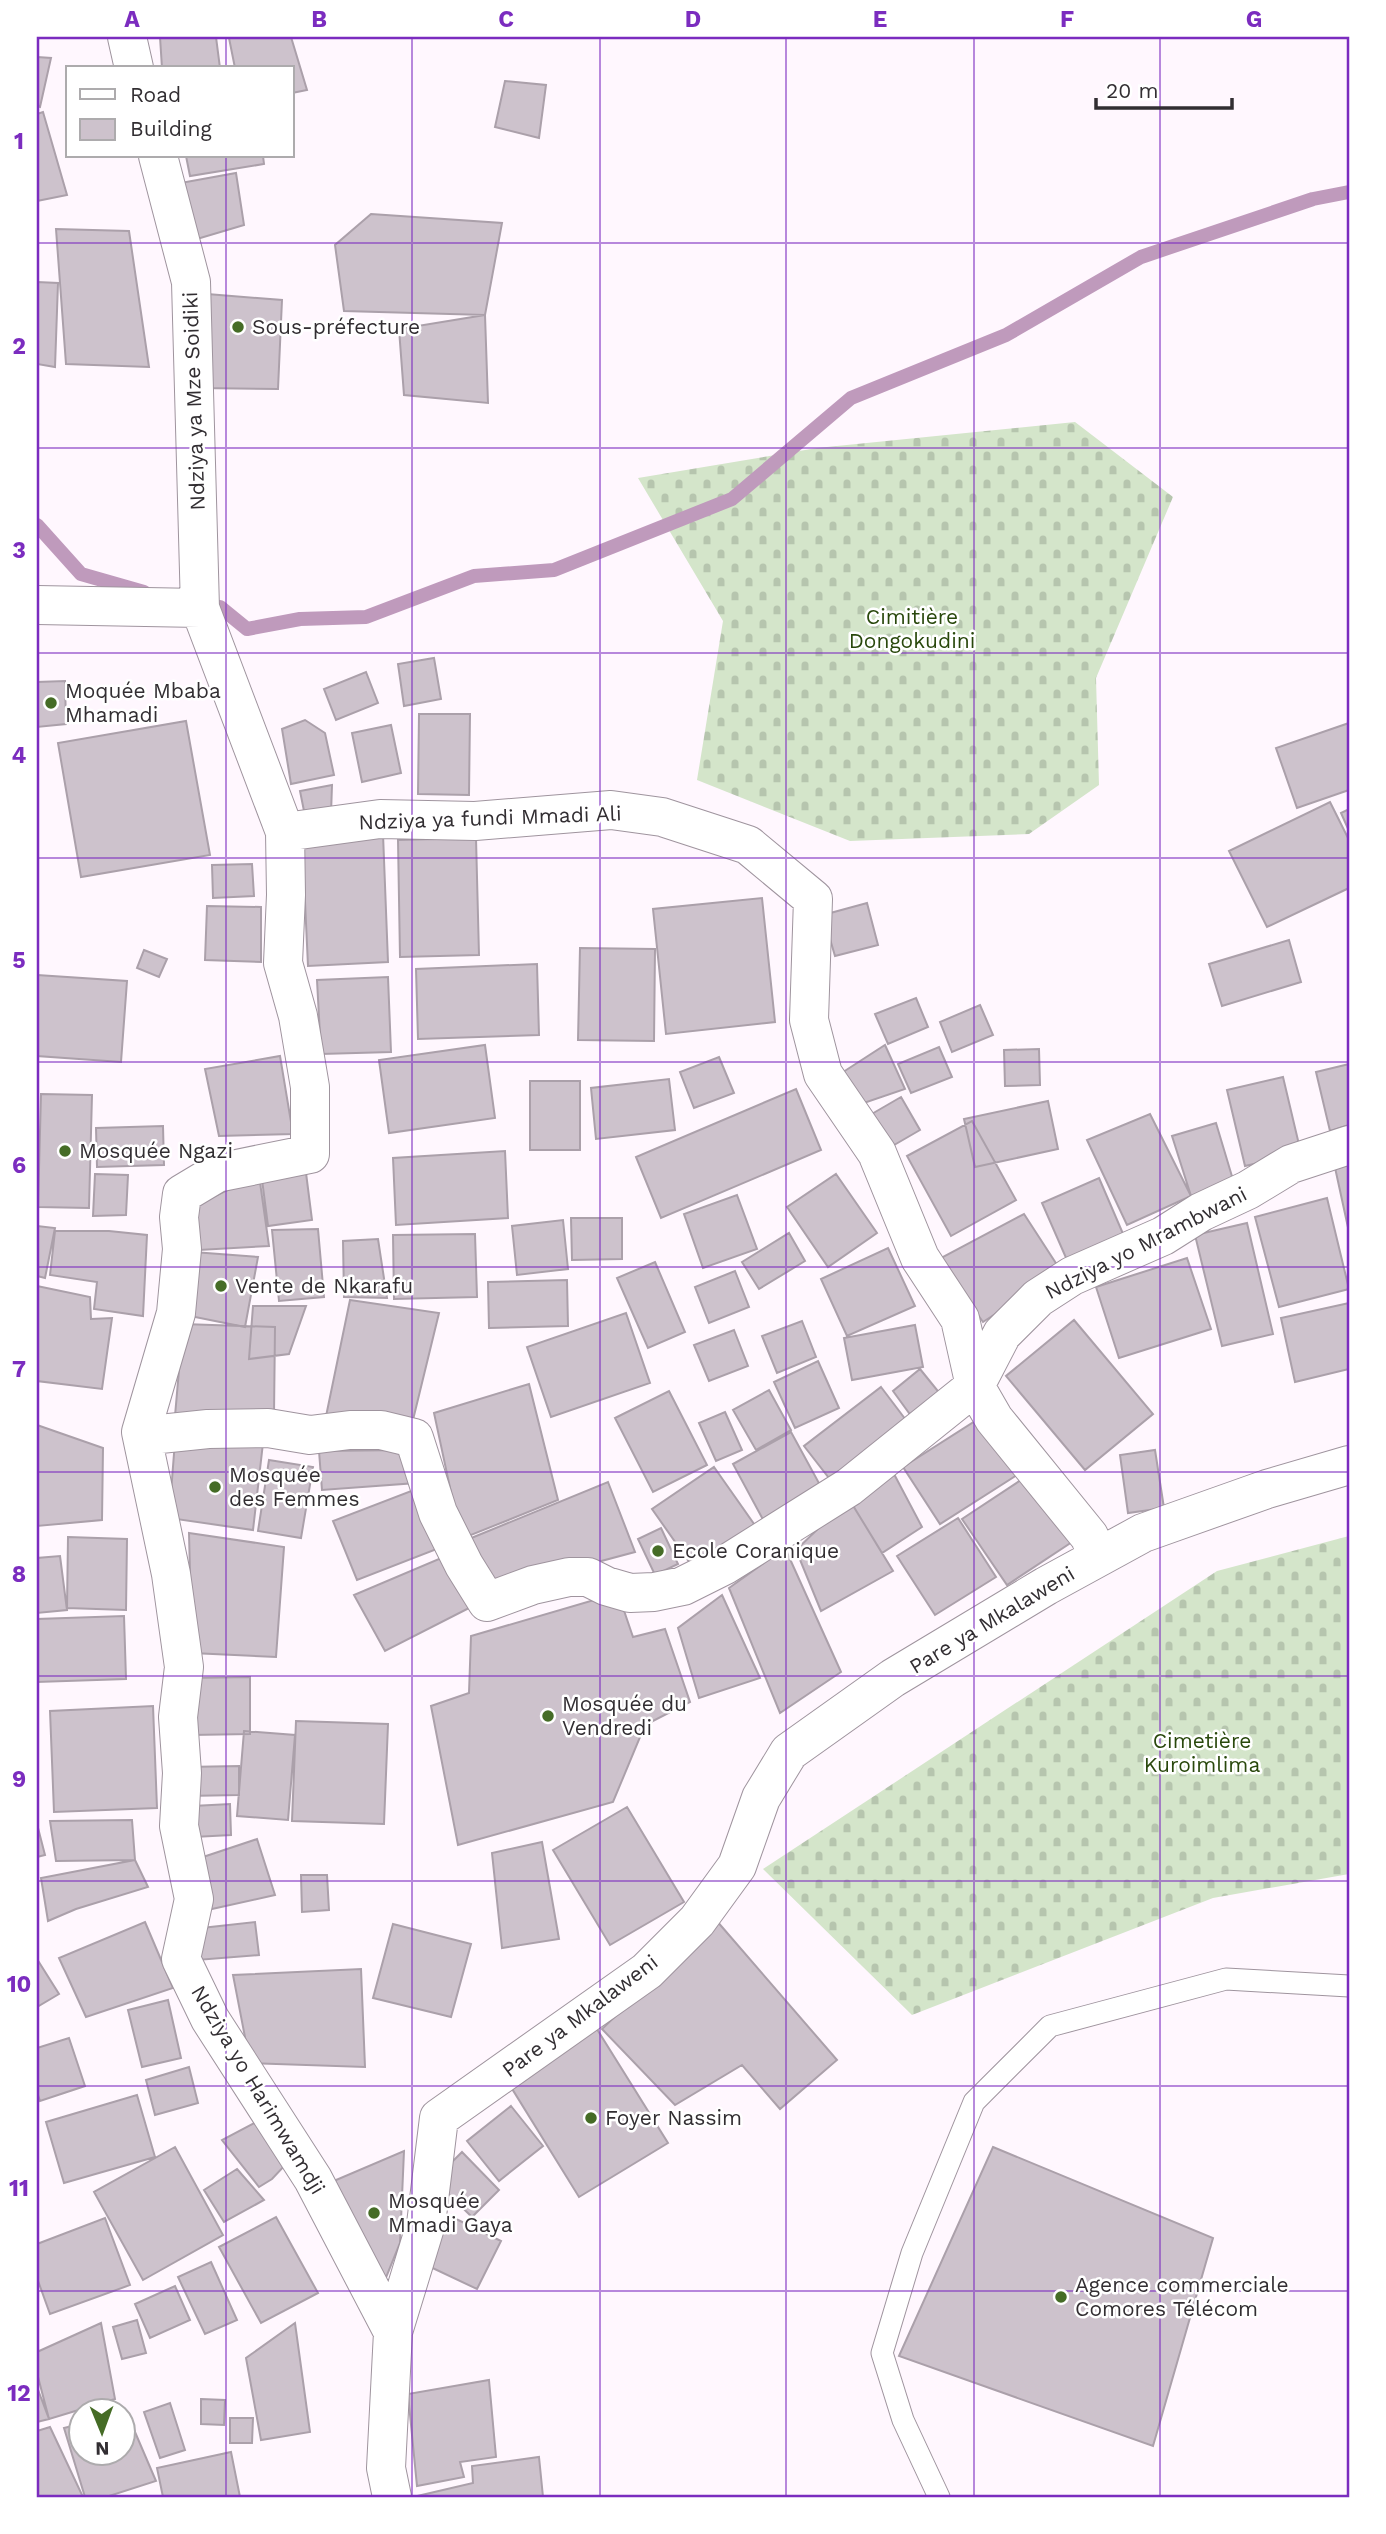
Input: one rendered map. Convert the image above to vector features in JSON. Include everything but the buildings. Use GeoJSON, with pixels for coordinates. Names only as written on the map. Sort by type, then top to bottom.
{"type":"FeatureCollection","features":[{"type":"Feature","properties":{"kind":"street","name":"Ndziya ya Mze Soidiki"},"geometry":{"type":"LineString","coordinates":[[159,158],[191,282],[200,608],[285,832],[283,963],[298,1016],[310,1087],[310,1154],[217,1173],[182,1194],[178,1217]]}},
{"type":"Feature","properties":{"kind":"street"},"geometry":{"type":"LineString","coordinates":[[37,605],[200,608]]}},
{"type":"Feature","properties":{"kind":"street","name":"Ndziya ya fundi Mmadi Ali"},"geometry":{"type":"LineString","coordinates":[[285,832],[380,819],[475,821],[611,810],[662,817],[748,845],[813,899],[809,1020],[823,1074],[877,1153],[920,1258],[960,1319],[975,1386],[993,1419],[1089,1536],[1099,1557]]}},
{"type":"Feature","properties":{"kind":"street","name":"Ndziya yo Mrambwani"},"geometry":{"type":"LineString","coordinates":[[141,1432],[160,1434],[208,1429],[268,1428],[310,1435],[350,1430],[381,1430],[414,1438],[438,1513],[487,1602],[533,1585],[569,1577],[588,1577],[630,1593],[654,1592],[683,1586],[725,1565],[849,1487],[975,1386],[1002,1334],[1038,1298],[1072,1276],[1163,1236],[1201,1212],[1248,1190],[1291,1164],[1349,1145]]}},
{"type":"Feature","properties":{"kind":"street","name":"Ndziya yo Harimwamdji"},"geometry":{"type":"LineString","coordinates":[[178,1217],[182,1250],[176,1312],[141,1432],[171,1574],[184,1667],[178,1717],[182,1773],[179,1826],[194,1899],[181,1959],[210,2019],[313,2179],[393,2332]]}},
{"type":"Feature","properties":{"kind":"street","name":"Pare ya Mkalaweni"},"geometry":{"type":"LineString","coordinates":[[392,2497],[386,2468],[393,2332],[426,2224],[439,2119],[648,1971],[697,1921],[737,1866],[761,1798],[789,1752],[893,1678],[1143,1533],[1267,1489],[1349,1465]]}},
{"type":"Feature","properties":{"kind":"lane"},"geometry":{"type":"LineString","coordinates":[[939,2497],[903,2420],[882,2353],[912,2253],[974,2102],[1051,2026],[1226,1979],[1349,1986]]}},
{"type":"Feature","properties":{"kind":"green space","name":"Cimitière Dongokudini"},"geometry":{"type":"Polygon","coordinates":[[[1075,422],[1173,497],[1096,678],[1099,785],[1029,834],[850,841],[697,780],[723,621],[638,478],[817,448],[1075,422]]]}},
{"type":"Feature","properties":{"kind":"green space","name":"Cimetière Kuroimlima"},"geometry":{"type":"Polygon","coordinates":[[[1349,1536],[1349,1874],[1213,1898],[912,2015],[763,1869],[1217,1571],[1349,1536]]]}},
{"type":"Feature","properties":{"kind":"waterway"},"geometry":{"type":"LineString","coordinates":[[204,608],[220,607],[247,629],[300,619],[366,617],[474,576],[554,570],[732,499],[851,398],[1006,335],[1141,257],[1313,199],[1349,192]]}},
{"type":"Feature","properties":{"kind":"waterway"},"geometry":{"type":"LineString","coordinates":[[37,525],[81,574],[144,592]]}},
{"type":"Feature","properties":{"kind":"place","name":"Sous-préfecture"},"geometry":{"type":"Point","coordinates":[238,327]}},
{"type":"Feature","properties":{"kind":"place","name":"Moquée Mbaba Mhamadi"},"geometry":{"type":"Point","coordinates":[51,703]}},
{"type":"Feature","properties":{"kind":"place","name":"Mosquée Ngazi"},"geometry":{"type":"Point","coordinates":[65,1151]}},
{"type":"Feature","properties":{"kind":"place","name":"Vente de Nkarafu"},"geometry":{"type":"Point","coordinates":[221,1286]}},
{"type":"Feature","properties":{"kind":"place","name":"Mosquée des Femmes"},"geometry":{"type":"Point","coordinates":[215,1487]}},
{"type":"Feature","properties":{"kind":"place","name":"Ecole Coranique"},"geometry":{"type":"Point","coordinates":[658,1551]}},
{"type":"Feature","properties":{"kind":"place","name":"Mosquée du Vendredi"},"geometry":{"type":"Point","coordinates":[548,1716]}},
{"type":"Feature","properties":{"kind":"place","name":"Foyer Nassim"},"geometry":{"type":"Point","coordinates":[591,2118]}},
{"type":"Feature","properties":{"kind":"place","name":"Mosquée Mmadi Gaya"},"geometry":{"type":"Point","coordinates":[374,2213]}},
{"type":"Feature","properties":{"kind":"place","name":"Agence commerciale Comores Télécom"},"geometry":{"type":"Point","coordinates":[1061,2297]}}]}
